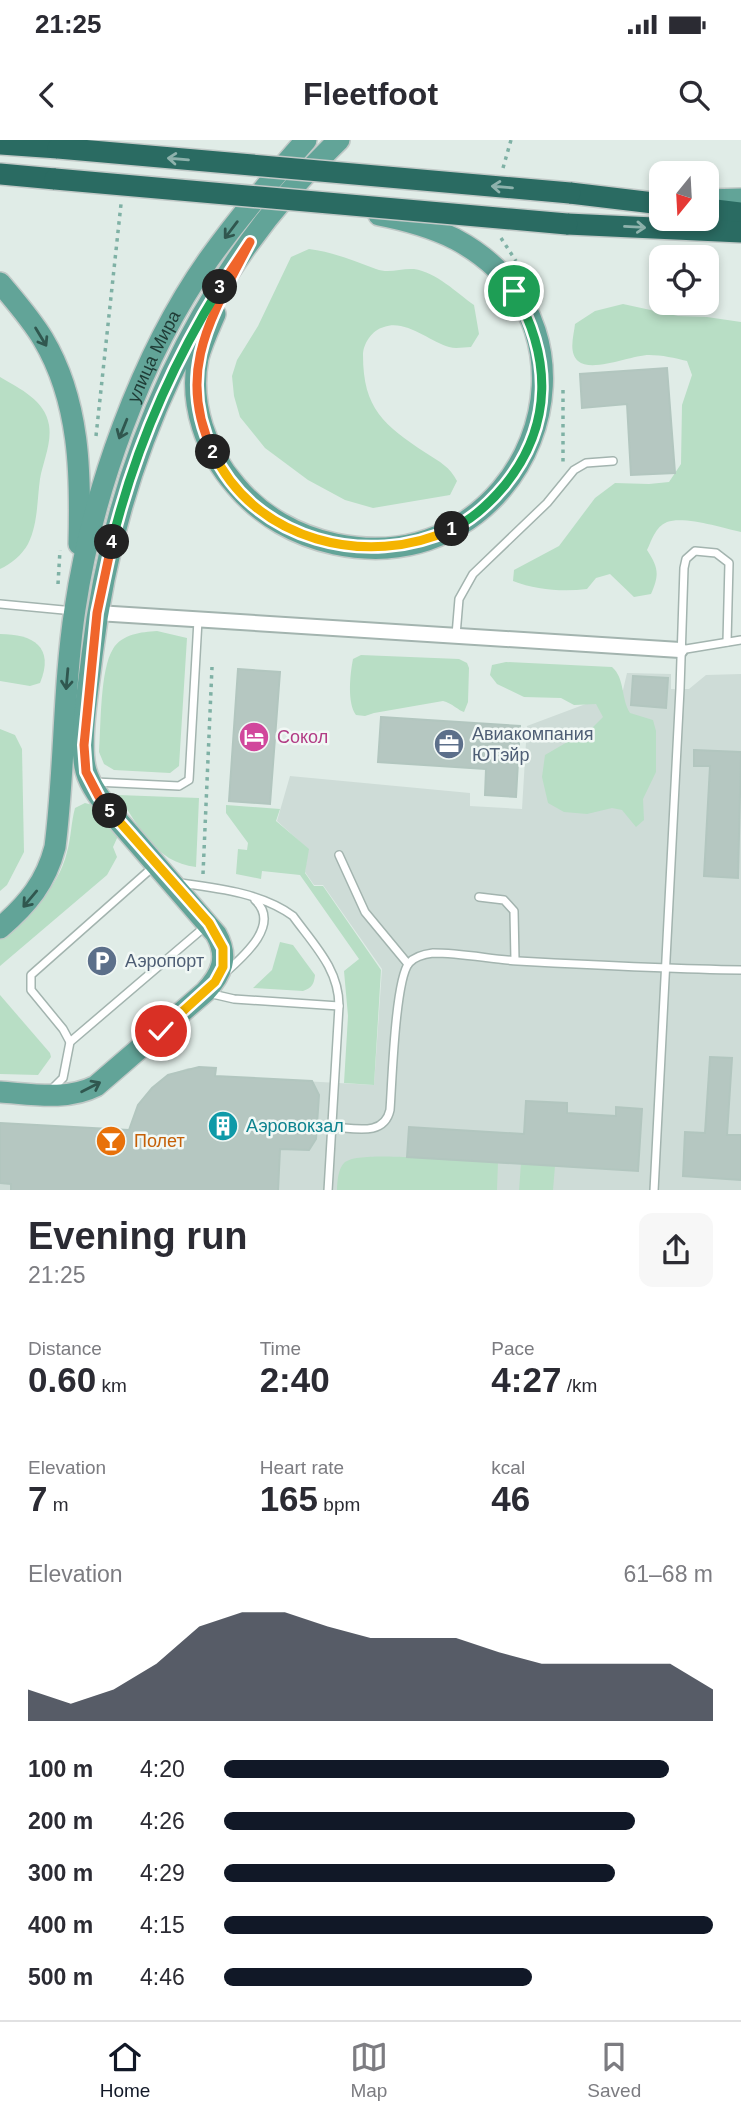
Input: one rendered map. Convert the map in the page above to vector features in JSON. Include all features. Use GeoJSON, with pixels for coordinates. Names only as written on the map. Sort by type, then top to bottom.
{"type":"FeatureCollection","features":[{"type":"Feature","properties":{"kind":"highway"},"geometry":{"type":"LineString","coordinates":[[0,144],[570,193],[649,202]]}},
{"type":"Feature","properties":{"kind":"highway"},"geometry":{"type":"LineString","coordinates":[[0,174],[567,224],[741,233]]}},
{"type":"Feature","properties":{"kind":"highway"},"geometry":{"type":"LineString","coordinates":[[719,210],[741,213]]}},
{"type":"Feature","properties":{"kind":"main road","name":"улица Мира"},"geometry":{"type":"LineString","coordinates":[[0,928],[28,902],[42,884],[55,847],[74,611],[112,458],[170,323],[215,251],[253,201],[306,140]]}},
{"type":"Feature","properties":{"kind":"main road","name":"улица Мира"},"geometry":{"type":"LineString","coordinates":[[91,782],[84,760],[84,745],[103,576],[130,477],[159,400],[190,335],[227,275],[270,216],[339,140]]}},
{"type":"Feature","properties":{"kind":"main road"},"geometry":{"type":"LineString","coordinates":[[570,193],[649,197]]}},
{"type":"Feature","properties":{"kind":"main road"},"geometry":{"type":"LineString","coordinates":[[719,200],[741,199]]}},
{"type":"Feature","properties":{"kind":"main road"},"geometry":{"type":"LineString","coordinates":[[250,242],[219,303],[203,343],[196,373],[196,390],[203,426],[217,462],[256,506],[289,528],[323,542],[348,547],[393,547],[441,534],[463,523],[486,506],[512,476],[531,443],[542,403],[543,383],[535,336],[527,315],[514,291],[480,256],[456,240],[403,220],[322,203]]}},
{"type":"Feature","properties":{"kind":"main road"},"geometry":{"type":"LineString","coordinates":[[0,283],[43,339],[69,404],[80,468],[78,588]]}},
{"type":"Feature","properties":{"kind":"main road"},"geometry":{"type":"LineString","coordinates":[[74,611],[97,613]]}},
{"type":"Feature","properties":{"kind":"main road"},"geometry":{"type":"LineString","coordinates":[[0,1092],[71,1095],[96,1086],[210,987],[223,967],[220,940],[209,923],[114,816],[91,782]]}},
{"type":"Feature","properties":{"kind":"street"},"geometry":{"type":"LineString","coordinates":[[97,613],[680,650]]}},
{"type":"Feature","properties":{"kind":"lane"},"geometry":{"type":"LineString","coordinates":[[456,636],[459,599],[473,574],[547,503],[574,470],[586,463],[613,461]]}},
{"type":"Feature","properties":{"kind":"lane"},"geometry":{"type":"LineString","coordinates":[[654,1190],[684,568],[686,559],[695,551],[716,553],[729,563],[727,642]]}},
{"type":"Feature","properties":{"kind":"lane"},"geometry":{"type":"LineString","coordinates":[[0,604],[74,611]]}},
{"type":"Feature","properties":{"kind":"lane"},"geometry":{"type":"LineString","coordinates":[[91,782],[179,786],[189,780],[198,620]]}},
{"type":"Feature","properties":{"kind":"lane"},"geometry":{"type":"LineString","coordinates":[[680,650],[741,640]]}},
{"type":"Feature","properties":{"kind":"lane"},"geometry":{"type":"LineString","coordinates":[[339,855],[365,912],[408,964]]}},
{"type":"Feature","properties":{"kind":"lane"},"geometry":{"type":"LineString","coordinates":[[70,1042],[63,1029],[31,990],[31,975],[156,864]]}},
{"type":"Feature","properties":{"kind":"lane"},"geometry":{"type":"LineString","coordinates":[[172,882],[276,905],[293,916],[332,969],[337,981],[339,1006],[328,1190]]}},
{"type":"Feature","properties":{"kind":"lane"},"geometry":{"type":"LineString","coordinates":[[479,897],[504,900],[514,911],[515,960]]}},
{"type":"Feature","properties":{"kind":"lane"},"geometry":{"type":"LineString","coordinates":[[252,898],[261,906],[264,914],[261,933],[247,953],[210,987],[234,999],[339,1006]]}},
{"type":"Feature","properties":{"kind":"lane"},"geometry":{"type":"LineString","coordinates":[[46,1094],[63,1078],[70,1042],[209,923]]}},
{"type":"Feature","properties":{"kind":"lane"},"geometry":{"type":"LineString","coordinates":[[332,1127],[379,1128],[388,1120],[396,1023],[408,964],[417,957],[429,953],[664,969],[741,970]]}},
{"type":"Feature","properties":{"kind":"shaded area"},"geometry":{"type":"Polygon","coordinates":[[[627,673],[671,674],[671,689],[689,689],[706,675],[741,674],[741,1190],[0,1190],[0,1123],[129,1130],[138,1105],[152,1088],[168,1075],[188,1068],[216,1068],[216,1076],[374,1085],[382,969],[323,885],[314,885],[305,872],[308,849],[277,821],[290,776],[470,793],[470,806],[522,809],[527,726],[623,690],[627,673]]]}},
{"type":"Feature","properties":{"kind":"green space"},"geometry":{"type":"Polygon","coordinates":[[[309,249],[381,270],[422,271],[474,305],[479,334],[471,347],[449,347],[409,328],[392,325],[376,331],[366,342],[363,351],[367,389],[379,414],[398,433],[451,472],[457,481],[450,495],[373,508],[345,500],[308,480],[265,448],[240,417],[232,376],[237,360],[258,326],[291,257],[309,249]]]}},
{"type":"Feature","properties":{"kind":"green space"},"geometry":{"type":"Polygon","coordinates":[[[623,304],[649,310],[649,315],[707,317],[741,322],[741,532],[683,520],[663,524],[654,534],[647,550],[654,561],[656,571],[656,581],[651,594],[634,597],[610,574],[596,578],[587,589],[578,590],[540,588],[513,581],[514,570],[559,546],[595,498],[615,483],[669,482],[681,464],[682,405],[692,375],[687,361],[649,355],[593,365],[578,361],[573,353],[572,343],[575,324],[595,311],[623,304]]]}},
{"type":"Feature","properties":{"kind":"green space"},"geometry":{"type":"Polygon","coordinates":[[[0,377],[37,402],[47,416],[50,432],[31,536],[26,548],[0,569],[0,377]]]}},
{"type":"Feature","properties":{"kind":"green space"},"geometry":{"type":"Polygon","coordinates":[[[157,631],[187,638],[179,766],[170,773],[114,770],[104,764],[99,752],[103,684],[109,658],[121,640],[138,633],[157,631]]]}},
{"type":"Feature","properties":{"kind":"green space"},"geometry":{"type":"Polygon","coordinates":[[[0,634],[22,637],[38,645],[45,660],[40,683],[30,686],[0,681],[0,634]]]}},
{"type":"Feature","properties":{"kind":"green space"},"geometry":{"type":"Polygon","coordinates":[[[361,655],[459,659],[467,663],[468,702],[464,712],[443,701],[365,716],[356,715],[351,703],[350,680],[353,659],[361,655]]]}},
{"type":"Feature","properties":{"kind":"green space"},"geometry":{"type":"Polygon","coordinates":[[[506,662],[612,667],[616,672],[630,713],[653,720],[656,731],[656,772],[643,799],[644,820],[636,827],[622,810],[612,808],[587,814],[564,812],[548,803],[542,777],[545,755],[593,727],[603,717],[596,704],[574,705],[561,698],[524,697],[497,684],[490,675],[492,665],[506,662]]]}},
{"type":"Feature","properties":{"kind":"green space"},"geometry":{"type":"Polygon","coordinates":[[[0,729],[15,735],[22,749],[24,852],[7,885],[0,891],[0,729]]]}},
{"type":"Feature","properties":{"kind":"green space"},"geometry":{"type":"Polygon","coordinates":[[[118,795],[199,798],[196,867],[182,864],[159,850],[141,831],[118,795]]]}},
{"type":"Feature","properties":{"kind":"green space"},"geometry":{"type":"Polygon","coordinates":[[[85,803],[93,805],[118,836],[113,847],[117,857],[107,875],[0,966],[0,938],[41,900],[57,878],[67,852],[75,808],[85,803]]]}},
{"type":"Feature","properties":{"kind":"green space"},"geometry":{"type":"Polygon","coordinates":[[[226,805],[280,809],[276,821],[309,849],[305,873],[314,886],[323,886],[381,970],[374,1085],[344,1083],[348,1016],[344,971],[359,959],[300,875],[262,871],[261,879],[236,874],[238,849],[247,850],[248,843],[226,813],[226,805]]]}},
{"type":"Feature","properties":{"kind":"green space"},"geometry":{"type":"Polygon","coordinates":[[[280,942],[293,945],[315,975],[309,988],[303,991],[253,988],[272,970],[280,942]]]}},
{"type":"Feature","properties":{"kind":"green space"},"geometry":{"type":"Polygon","coordinates":[[[0,995],[50,1053],[51,1057],[38,1075],[0,1074],[0,995]]]}},
{"type":"Feature","properties":{"kind":"green space"},"geometry":{"type":"Polygon","coordinates":[[[356,1158],[498,1162],[497,1190],[337,1190],[340,1169],[344,1163],[356,1158]]]}},
{"type":"Feature","properties":{"kind":"green space"},"geometry":{"type":"Polygon","coordinates":[[[521,1163],[555,1166],[553,1190],[519,1190],[521,1163]]]}},
{"type":"Feature","properties":{"kind":"building"},"geometry":{"type":"Polygon","coordinates":[[[667,368],[675,473],[631,475],[627,404],[582,408],[580,374],[667,368]]]}},
{"type":"Feature","properties":{"kind":"building","name":"Сокол"},"geometry":{"type":"Polygon","coordinates":[[[238,669],[280,672],[270,804],[229,801],[238,669]]]}},
{"type":"Feature","properties":{"kind":"building"},"geometry":{"type":"Polygon","coordinates":[[[633,676],[668,678],[666,708],[631,705],[633,676]]]}},
{"type":"Feature","properties":{"kind":"building","name":"Авиакомпания ЮТэйр"},"geometry":{"type":"Polygon","coordinates":[[[381,717],[520,726],[516,797],[485,795],[486,769],[378,762],[381,717]]]}},
{"type":"Feature","properties":{"kind":"building"},"geometry":{"type":"Polygon","coordinates":[[[694,750],[741,752],[738,878],[704,876],[710,766],[694,766],[694,750]]]}},
{"type":"Feature","properties":{"kind":"building"},"geometry":{"type":"Polygon","coordinates":[[[710,1057],[732,1058],[727,1135],[741,1135],[741,1180],[683,1176],[685,1132],[705,1133],[710,1057]]]}},
{"type":"Feature","properties":{"kind":"building","name":"Аэровокзал"},"geometry":{"type":"Polygon","coordinates":[[[199,1067],[216,1068],[215,1076],[312,1081],[319,1095],[316,1139],[309,1150],[280,1149],[278,1190],[11,1190],[11,1184],[0,1183],[0,1123],[129,1130],[138,1105],[152,1088],[168,1075],[199,1067]]]}},
{"type":"Feature","properties":{"kind":"building"},"geometry":{"type":"Polygon","coordinates":[[[526,1101],[567,1103],[567,1113],[616,1116],[616,1107],[642,1109],[638,1171],[407,1157],[409,1127],[524,1134],[526,1101]]]}},
{"type":"Feature","properties":{"kind":"place","name":"Сокол"},"geometry":{"type":"Point","coordinates":[254,737]}},
{"type":"Feature","properties":{"kind":"place","name":"Авиакомпания ЮТэйр"},"geometry":{"type":"Point","coordinates":[449,744]}},
{"type":"Feature","properties":{"kind":"place","name":"Аэропорт"},"geometry":{"type":"Point","coordinates":[102,961]}},
{"type":"Feature","properties":{"kind":"place","name":"Аэровокзал"},"geometry":{"type":"Point","coordinates":[223,1126]}},
{"type":"Feature","properties":{"kind":"place","name":"Полет"},"geometry":{"type":"Point","coordinates":[111,1141]}},
{"type":"Feature","properties":{"kind":"route"},"geometry":{"type":"LineString","coordinates":[[161,1031],[215,982],[223,967],[223,948],[209,923],[99,797],[86,772],[84,745],[103,576],[134,466],[159,400],[190,335],[250,242],[219,303],[199,356],[196,373],[198,409],[209,445],[217,462],[240,491],[270,517],[289,528],[323,542],[348,547],[393,547],[441,534],[470,519],[499,492],[523,460],[537,424],[543,383],[535,336],[514,291]]}}]}
